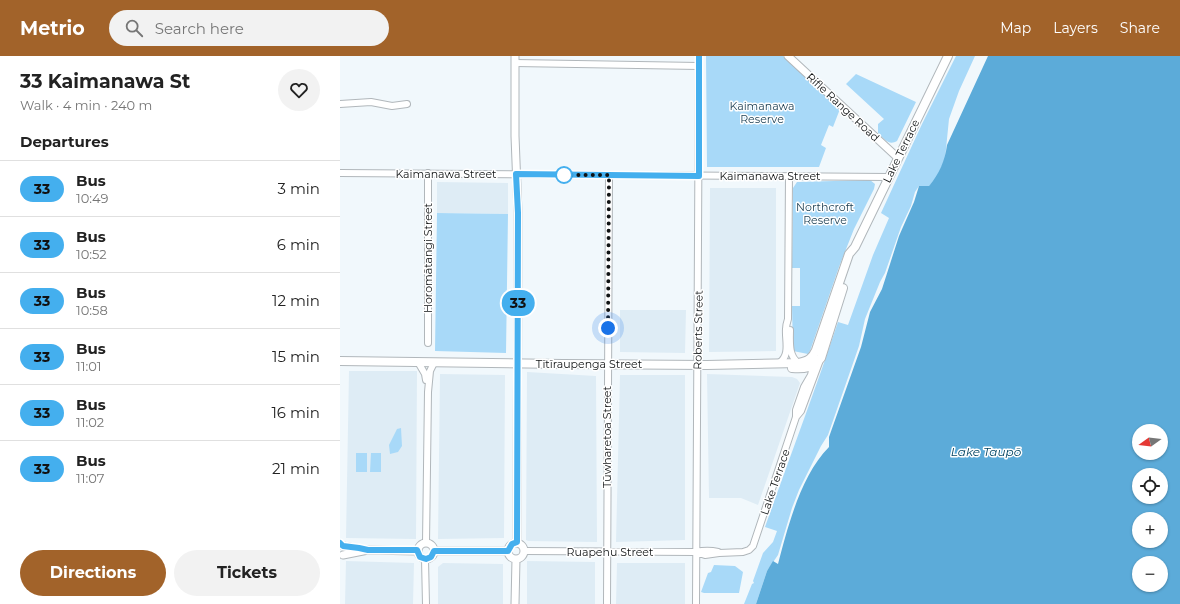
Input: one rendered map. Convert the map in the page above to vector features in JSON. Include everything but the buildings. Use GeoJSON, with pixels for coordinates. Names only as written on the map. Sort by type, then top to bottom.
{"type":"FeatureCollection","features":[{"type":"Feature","properties":{"kind":"main road","name":"Lake Terrace"},"geometry":{"type":"LineString","coordinates":[[813,366],[821,358],[853,258],[855,247],[888,176],[948,56]]}},
{"type":"Feature","properties":{"kind":"main road","name":"Lake Terrace"},"geometry":{"type":"LineString","coordinates":[[798,366],[813,357],[849,254],[855,247]]}},
{"type":"Feature","properties":{"kind":"main road","name":"Tītīraupenga Street"},"geometry":{"type":"LineString","coordinates":[[340,361],[698,365],[779,363],[805,368],[813,366]]}},
{"type":"Feature","properties":{"kind":"main road","name":"Tītīraupenga Street"},"geometry":{"type":"LineString","coordinates":[[766,364],[798,366]]}},
{"type":"Feature","properties":{"kind":"street","name":"Roberts Street"},"geometry":{"type":"LineString","coordinates":[[696,604],[699,56]]}},
{"type":"Feature","properties":{"kind":"street","name":"Rifle Range Road"},"geometry":{"type":"LineString","coordinates":[[788,56],[898,158]]}},
{"type":"Feature","properties":{"kind":"street"},"geometry":{"type":"LineString","coordinates":[[517,542],[518,213],[515,136],[515,60],[699,66]]}},
{"type":"Feature","properties":{"kind":"street"},"geometry":{"type":"LineString","coordinates":[[340,104],[371,102],[392,106],[407,104]]}},
{"type":"Feature","properties":{"kind":"street","name":"Kaimanawa Street"},"geometry":{"type":"LineString","coordinates":[[340,173],[888,176]]}},
{"type":"Feature","properties":{"kind":"street","name":"Horomātangi Street"},"geometry":{"type":"LineString","coordinates":[[428,174],[428,343]]}},
{"type":"Feature","properties":{"kind":"street","name":"Tūwharetoa Street"},"geometry":{"type":"LineString","coordinates":[[607,604],[609,175]]}},
{"type":"Feature","properties":{"kind":"street"},"geometry":{"type":"LineString","coordinates":[[779,363],[786,354],[786,328],[788,319],[789,176]]}},
{"type":"Feature","properties":{"kind":"street","name":"Lake Terrace"},"geometry":{"type":"LineString","coordinates":[[753,546],[796,417],[796,410],[811,375],[826,332],[829,312]]}},
{"type":"Feature","properties":{"kind":"street"},"geometry":{"type":"LineString","coordinates":[[788,319],[790,328],[791,354],[798,366],[805,372],[807,382]]}},
{"type":"Feature","properties":{"kind":"street","name":"Lake Terrace"},"geometry":{"type":"LineString","coordinates":[[796,417],[801,411],[821,358]]}},
{"type":"Feature","properties":{"kind":"street"},"geometry":{"type":"LineString","coordinates":[[418,362],[425,374],[428,392]]}},
{"type":"Feature","properties":{"kind":"street"},"geometry":{"type":"LineString","coordinates":[[426,543],[428,392],[430,371],[434,363]]}},
{"type":"Feature","properties":{"kind":"street"},"geometry":{"type":"LineString","coordinates":[[508,551],[511,558],[521,558],[525,551],[523,546],[517,542]]}},
{"type":"Feature","properties":{"kind":"street"},"geometry":{"type":"LineString","coordinates":[[508,551],[512,544],[517,542]]}},
{"type":"Feature","properties":{"kind":"street"},"geometry":{"type":"LineString","coordinates":[[341,543],[368,550],[417,550]]}},
{"type":"Feature","properties":{"kind":"street"},"geometry":{"type":"LineString","coordinates":[[341,543],[344,550],[341,556]]}},
{"type":"Feature","properties":{"kind":"street"},"geometry":{"type":"LineString","coordinates":[[426,543],[431,543],[434,548],[431,557],[426,559],[420,557],[417,550],[419,546],[426,543]]}},
{"type":"Feature","properties":{"kind":"street","name":"Ruapehu Street"},"geometry":{"type":"LineString","coordinates":[[525,551],[696,552],[711,550],[719,553],[746,552],[753,546]]}},
{"type":"Feature","properties":{"kind":"street"},"geometry":{"type":"LineString","coordinates":[[341,556],[368,550]]}},
{"type":"Feature","properties":{"kind":"street"},"geometry":{"type":"LineString","coordinates":[[434,551],[508,551]]}},
{"type":"Feature","properties":{"kind":"street"},"geometry":{"type":"LineString","coordinates":[[426,559],[426,604]]}},
{"type":"Feature","properties":{"kind":"street"},"geometry":{"type":"LineString","coordinates":[[516,559],[516,604]]}},
{"type":"Feature","properties":{"kind":"shaded area"},"geometry":{"type":"Polygon","coordinates":[[[437,182],[508,183],[508,214],[437,213],[437,182]]]}},
{"type":"Feature","properties":{"kind":"shaded area"},"geometry":{"type":"Polygon","coordinates":[[[710,188],[776,188],[776,351],[709,352],[710,188]]]}},
{"type":"Feature","properties":{"kind":"shaded area"},"geometry":{"type":"Polygon","coordinates":[[[620,310],[686,310],[685,353],[620,352],[620,310]]]}},
{"type":"Feature","properties":{"kind":"shaded area"},"geometry":{"type":"Polygon","coordinates":[[[349,371],[417,371],[416,539],[346,538],[349,371]]]}},
{"type":"Feature","properties":{"kind":"shaded area"},"geometry":{"type":"Polygon","coordinates":[[[527,372],[596,376],[597,542],[526,540],[527,372]]]}},
{"type":"Feature","properties":{"kind":"shaded area"},"geometry":{"type":"Polygon","coordinates":[[[440,374],[505,375],[504,538],[438,539],[440,374]]]}},
{"type":"Feature","properties":{"kind":"shaded area"},"geometry":{"type":"Polygon","coordinates":[[[707,374],[792,377],[797,379],[800,383],[758,505],[741,498],[709,498],[707,374]]]}},
{"type":"Feature","properties":{"kind":"shaded area"},"geometry":{"type":"Polygon","coordinates":[[[620,375],[685,375],[685,540],[616,542],[620,375]]]}},
{"type":"Feature","properties":{"kind":"shaded area"},"geometry":{"type":"Polygon","coordinates":[[[346,561],[414,563],[413,604],[345,604],[346,561]]]}},
{"type":"Feature","properties":{"kind":"shaded area"},"geometry":{"type":"Polygon","coordinates":[[[527,561],[595,562],[595,604],[527,604],[527,561]]]}},
{"type":"Feature","properties":{"kind":"shaded area"},"geometry":{"type":"Polygon","coordinates":[[[443,563],[503,564],[503,604],[438,604],[438,567],[443,563]]]}},
{"type":"Feature","properties":{"kind":"shaded area"},"geometry":{"type":"Polygon","coordinates":[[[617,563],[685,563],[685,604],[616,604],[617,563]]]}},
{"type":"Feature","properties":{"kind":"green space","name":"Kaimanawa Reserve"},"geometry":{"type":"Polygon","coordinates":[[[706,56],[783,56],[840,109],[833,127],[829,125],[821,145],[826,148],[819,167],[707,167],[706,56]]]}},
{"type":"Feature","properties":{"kind":"green space"},"geometry":{"type":"Polygon","coordinates":[[[956,56],[975,56],[959,91],[949,119],[945,159],[937,177],[929,186],[919,186],[915,192],[885,273],[865,319],[859,346],[828,435],[799,490],[778,555],[767,571],[756,604],[744,604],[752,584],[754,583],[753,581],[763,553],[773,542],[777,531],[765,527],[838,322],[848,325],[873,255],[889,218],[881,213],[922,124],[956,56]]]}},
{"type":"Feature","properties":{"kind":"green space"},"geometry":{"type":"Polygon","coordinates":[[[856,74],[916,102],[897,141],[892,143],[889,142],[878,133],[878,124],[884,119],[846,84],[856,74]]]}},
{"type":"Feature","properties":{"kind":"green space","name":"Northcroft Reserve"},"geometry":{"type":"Polygon","coordinates":[[[870,180],[875,184],[874,189],[854,229],[839,267],[810,351],[808,354],[793,351],[792,306],[800,306],[800,268],[792,268],[793,188],[797,182],[870,180]]]}},
{"type":"Feature","properties":{"kind":"green space"},"geometry":{"type":"Polygon","coordinates":[[[437,213],[508,214],[506,353],[435,351],[437,213]]]}},
{"type":"Feature","properties":{"kind":"green space"},"geometry":{"type":"Polygon","coordinates":[[[401,428],[402,446],[398,452],[390,454],[389,445],[397,429],[401,428]]]}},
{"type":"Feature","properties":{"kind":"green space"},"geometry":{"type":"Polygon","coordinates":[[[356,453],[367,453],[367,472],[356,472],[356,453]]]}},
{"type":"Feature","properties":{"kind":"green space"},"geometry":{"type":"Polygon","coordinates":[[[371,453],[381,453],[381,472],[370,472],[371,453]]]}},
{"type":"Feature","properties":{"kind":"green space"},"geometry":{"type":"Polygon","coordinates":[[[714,565],[735,566],[743,572],[739,593],[701,592],[708,573],[711,572],[714,565]]]}},
{"type":"Feature","properties":{"kind":"water","name":"Lake Taupō"},"geometry":{"type":"Polygon","coordinates":[[[988,56],[1180,56],[1180,604],[756,604],[767,571],[773,561],[778,564],[791,518],[803,486],[819,459],[829,447],[829,437],[861,347],[870,312],[882,289],[899,236],[914,202],[919,186],[929,186],[933,181],[939,172],[947,145],[988,56]]]}},
{"type":"Feature","properties":{"kind":"bus line","name":"33"},"geometry":{"type":"LineString","coordinates":[[340,543],[343,546],[368,550],[417,550],[420,557],[426,559],[431,557],[434,551],[508,551],[508,548],[517,542],[518,213],[516,174],[699,176],[699,56]]}},
{"type":"Feature","properties":{"kind":"route"},"geometry":{"type":"LineString","coordinates":[[564,175],[609,175],[608,328]]}}]}
